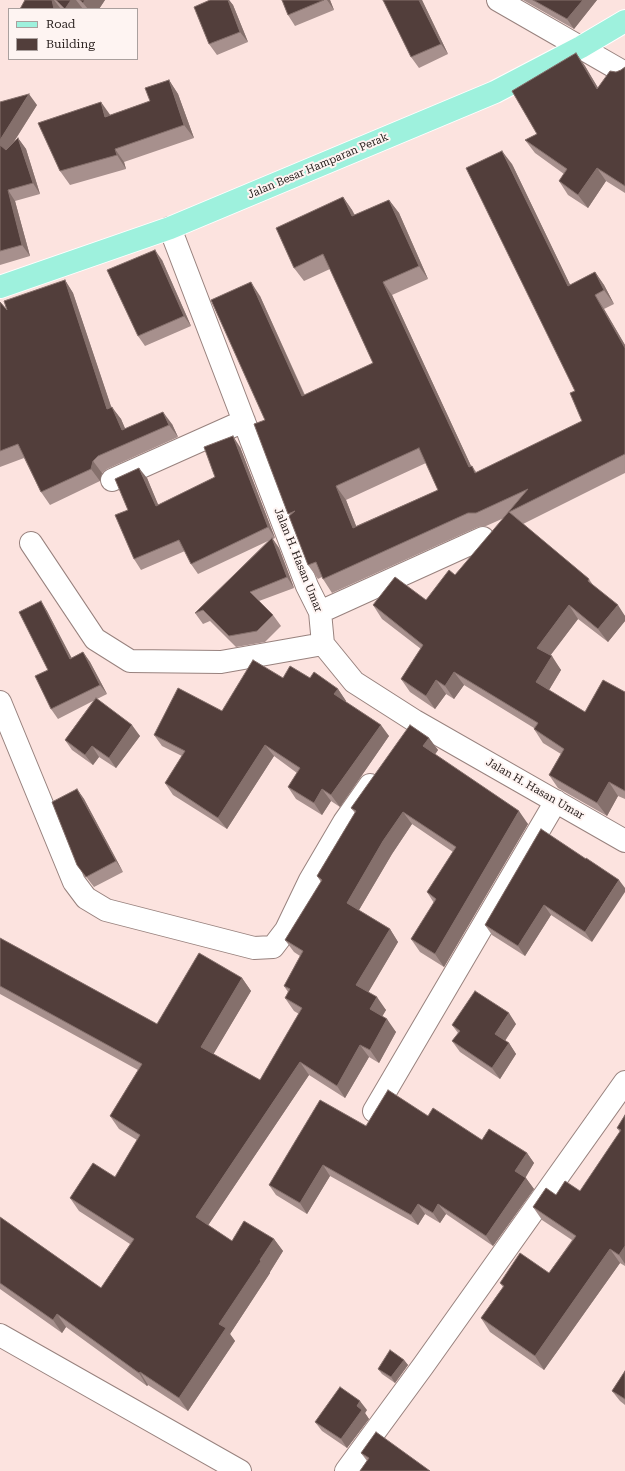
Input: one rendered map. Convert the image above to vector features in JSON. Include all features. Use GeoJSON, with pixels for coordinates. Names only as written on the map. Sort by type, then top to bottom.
{"type":"FeatureCollection","features":[{"type":"Feature","properties":{"kind":"main road","name":"Jalan Besar Hamparan Perak"},"geometry":{"type":"LineString","coordinates":[[0,287],[170,228],[495,92],[625,21]]}},
{"type":"Feature","properties":{"kind":"street"},"geometry":{"type":"LineString","coordinates":[[498,0],[625,73]]}},
{"type":"Feature","properties":{"kind":"street","name":"Jalan H. Hasan Umar"},"geometry":{"type":"LineString","coordinates":[[170,228],[308,586],[320,612],[323,644],[354,682],[415,721],[625,841]]}},
{"type":"Feature","properties":{"kind":"street"},"geometry":{"type":"LineString","coordinates":[[112,480],[244,421]]}},
{"type":"Feature","properties":{"kind":"street"},"geometry":{"type":"LineString","coordinates":[[320,612],[482,538]]}},
{"type":"Feature","properties":{"kind":"street"},"geometry":{"type":"LineString","coordinates":[[30,543],[95,639],[130,661],[221,662],[323,644]]}},
{"type":"Feature","properties":{"kind":"street"},"geometry":{"type":"LineString","coordinates":[[0,702],[74,882],[86,898],[106,910],[254,948],[273,947],[286,930],[310,880],[340,829],[379,771]]}},
{"type":"Feature","properties":{"kind":"street"},"geometry":{"type":"LineString","coordinates":[[402,740],[415,721]]}},
{"type":"Feature","properties":{"kind":"street"},"geometry":{"type":"LineString","coordinates":[[374,1111],[556,801]]}},
{"type":"Feature","properties":{"kind":"street"},"geometry":{"type":"LineString","coordinates":[[346,1471],[423,1366],[625,1082]]}},
{"type":"Feature","properties":{"kind":"street"},"geometry":{"type":"LineString","coordinates":[[0,1335],[240,1471]]}},
{"type":"Feature","properties":{"kind":"building"},"geometry":{"type":"Polygon","coordinates":[[[25,0],[52,0],[54,8],[21,8],[25,0]]]}},
{"type":"Feature","properties":{"kind":"building"},"geometry":{"type":"Polygon","coordinates":[[[56,0],[71,0],[66,8],[56,0]]]}},
{"type":"Feature","properties":{"kind":"building"},"geometry":{"type":"Polygon","coordinates":[[[210,0],[228,0],[240,32],[209,44],[194,7],[210,0]]]}},
{"type":"Feature","properties":{"kind":"building"},"geometry":{"type":"Polygon","coordinates":[[[282,0],[324,0],[288,15],[282,0]]]}},
{"type":"Feature","properties":{"kind":"building"},"geometry":{"type":"Polygon","coordinates":[[[383,0],[419,0],[441,44],[411,57],[383,0]]]}},
{"type":"Feature","properties":{"kind":"building"},"geometry":{"type":"Polygon","coordinates":[[[533,0],[583,0],[567,19],[533,0]]]}},
{"type":"Feature","properties":{"kind":"building"},"geometry":{"type":"Polygon","coordinates":[[[576,53],[597,89],[610,71],[616,72],[625,67],[625,186],[597,168],[578,195],[559,181],[567,169],[525,140],[537,134],[512,91],[576,53]]]}},
{"type":"Feature","properties":{"kind":"building"},"geometry":{"type":"Polygon","coordinates":[[[169,80],[184,125],[115,149],[117,155],[60,171],[38,123],[101,102],[105,117],[150,101],[145,88],[169,80]]]}},
{"type":"Feature","properties":{"kind":"building"},"geometry":{"type":"Polygon","coordinates":[[[29,94],[0,140],[0,102],[29,94]]]}},
{"type":"Feature","properties":{"kind":"building"},"geometry":{"type":"Polygon","coordinates":[[[18,138],[33,183],[8,190],[22,245],[0,251],[0,145],[6,150],[18,138]]]}},
{"type":"Feature","properties":{"kind":"building"},"geometry":{"type":"Polygon","coordinates":[[[502,151],[568,286],[595,272],[604,290],[595,295],[625,348],[625,454],[509,512],[589,579],[588,581],[618,605],[598,629],[569,605],[537,648],[552,656],[536,682],[585,712],[603,680],[625,692],[625,791],[609,782],[597,803],[549,775],[564,749],[534,729],[538,723],[454,672],[445,686],[436,680],[426,696],[401,679],[423,645],[373,605],[395,577],[426,600],[449,570],[455,575],[528,489],[476,513],[468,513],[323,579],[316,562],[308,565],[289,516],[295,511],[288,514],[254,424],[265,420],[211,300],[251,282],[302,396],[373,363],[323,254],[294,268],[276,228],[343,197],[352,216],[389,200],[419,266],[383,282],[469,467],[472,466],[475,473],[582,421],[570,393],[575,391],[466,168],[502,151]],[[419,448],[336,486],[353,528],[438,490],[419,448]]]}},
{"type":"Feature","properties":{"kind":"building"},"geometry":{"type":"Polygon","coordinates":[[[155,250],[184,316],[138,336],[107,270],[155,250]]]}},
{"type":"Feature","properties":{"kind":"building"},"geometry":{"type":"Polygon","coordinates":[[[65,280],[107,409],[112,407],[122,430],[163,412],[169,425],[98,456],[93,461],[91,469],[41,492],[18,444],[0,451],[0,302],[7,310],[4,301],[65,280]]]}},
{"type":"Feature","properties":{"kind":"building"},"geometry":{"type":"Polygon","coordinates":[[[233,436],[268,527],[191,564],[179,540],[134,559],[115,515],[128,510],[115,479],[139,468],[156,506],[215,477],[204,447],[233,436]]]}},
{"type":"Feature","properties":{"kind":"building"},"geometry":{"type":"Polygon","coordinates":[[[272,538],[287,577],[250,592],[273,615],[257,631],[229,636],[203,610],[195,613],[272,538]]]}},
{"type":"Feature","properties":{"kind":"building"},"geometry":{"type":"Polygon","coordinates":[[[41,601],[70,659],[83,652],[100,685],[51,709],[35,676],[48,670],[19,612],[41,601]]]}},
{"type":"Feature","properties":{"kind":"building"},"geometry":{"type":"Polygon","coordinates":[[[253,660],[283,678],[290,666],[310,678],[314,672],[338,689],[334,694],[381,725],[331,795],[322,789],[314,803],[288,787],[300,768],[265,745],[218,818],[165,783],[185,751],[154,735],[178,688],[222,711],[253,660]]]}},
{"type":"Feature","properties":{"kind":"building"},"geometry":{"type":"Polygon","coordinates":[[[96,698],[132,725],[109,758],[92,746],[85,755],[65,740],[96,698]]]}},
{"type":"Feature","properties":{"kind":"building"},"geometry":{"type":"Polygon","coordinates":[[[410,725],[429,738],[423,746],[519,811],[435,954],[411,939],[436,899],[427,892],[456,847],[403,812],[383,841],[347,903],[390,929],[356,985],[377,997],[370,1009],[387,1019],[370,1050],[360,1045],[337,1086],[300,1062],[196,1217],[232,1241],[244,1221],[274,1239],[219,1324],[226,1328],[179,1398],[140,1372],[139,1373],[57,1314],[53,1320],[0,1283],[0,1217],[101,1288],[134,1239],[70,1198],[93,1163],[115,1177],[140,1135],[110,1116],[142,1064],[0,986],[0,938],[157,1024],[199,953],[242,978],[201,1047],[260,1080],[302,1008],[285,998],[290,989],[284,986],[303,951],[285,940],[322,880],[317,876],[356,811],[351,808],[410,725]]]}},
{"type":"Feature","properties":{"kind":"building"},"geometry":{"type":"Polygon","coordinates":[[[77,789],[116,861],[86,877],[77,865],[52,802],[77,789]]]}},
{"type":"Feature","properties":{"kind":"building"},"geometry":{"type":"Polygon","coordinates":[[[541,829],[619,880],[585,932],[544,905],[518,946],[485,925],[541,829]]]}},
{"type":"Feature","properties":{"kind":"building"},"geometry":{"type":"Polygon","coordinates":[[[475,991],[509,1013],[495,1034],[509,1043],[492,1068],[452,1041],[460,1031],[452,1025],[475,991]]]}},
{"type":"Feature","properties":{"kind":"building"},"geometry":{"type":"Polygon","coordinates":[[[388,1090],[428,1116],[433,1108],[482,1140],[489,1129],[527,1153],[515,1171],[526,1178],[486,1236],[438,1204],[433,1213],[418,1204],[411,1215],[323,1165],[300,1203],[269,1185],[320,1100],[366,1126],[388,1090]]]}},
{"type":"Feature","properties":{"kind":"building"},"geometry":{"type":"Polygon","coordinates":[[[625,1115],[625,1246],[619,1255],[610,1249],[535,1356],[481,1318],[504,1286],[500,1283],[520,1253],[549,1273],[576,1236],[533,1207],[546,1188],[556,1195],[565,1181],[580,1191],[621,1130],[617,1128],[625,1115]]]}},
{"type":"Feature","properties":{"kind":"building"},"geometry":{"type":"Polygon","coordinates":[[[390,1350],[404,1360],[391,1377],[378,1369],[390,1350]]]}},
{"type":"Feature","properties":{"kind":"building"},"geometry":{"type":"Polygon","coordinates":[[[625,1371],[625,1399],[612,1391],[625,1371]]]}},
{"type":"Feature","properties":{"kind":"building"},"geometry":{"type":"Polygon","coordinates":[[[340,1387],[360,1401],[357,1406],[362,1410],[341,1439],[315,1422],[340,1387]]]}},
{"type":"Feature","properties":{"kind":"building"},"geometry":{"type":"Polygon","coordinates":[[[376,1432],[430,1471],[360,1471],[369,1458],[361,1453],[376,1432]]]}}]}
